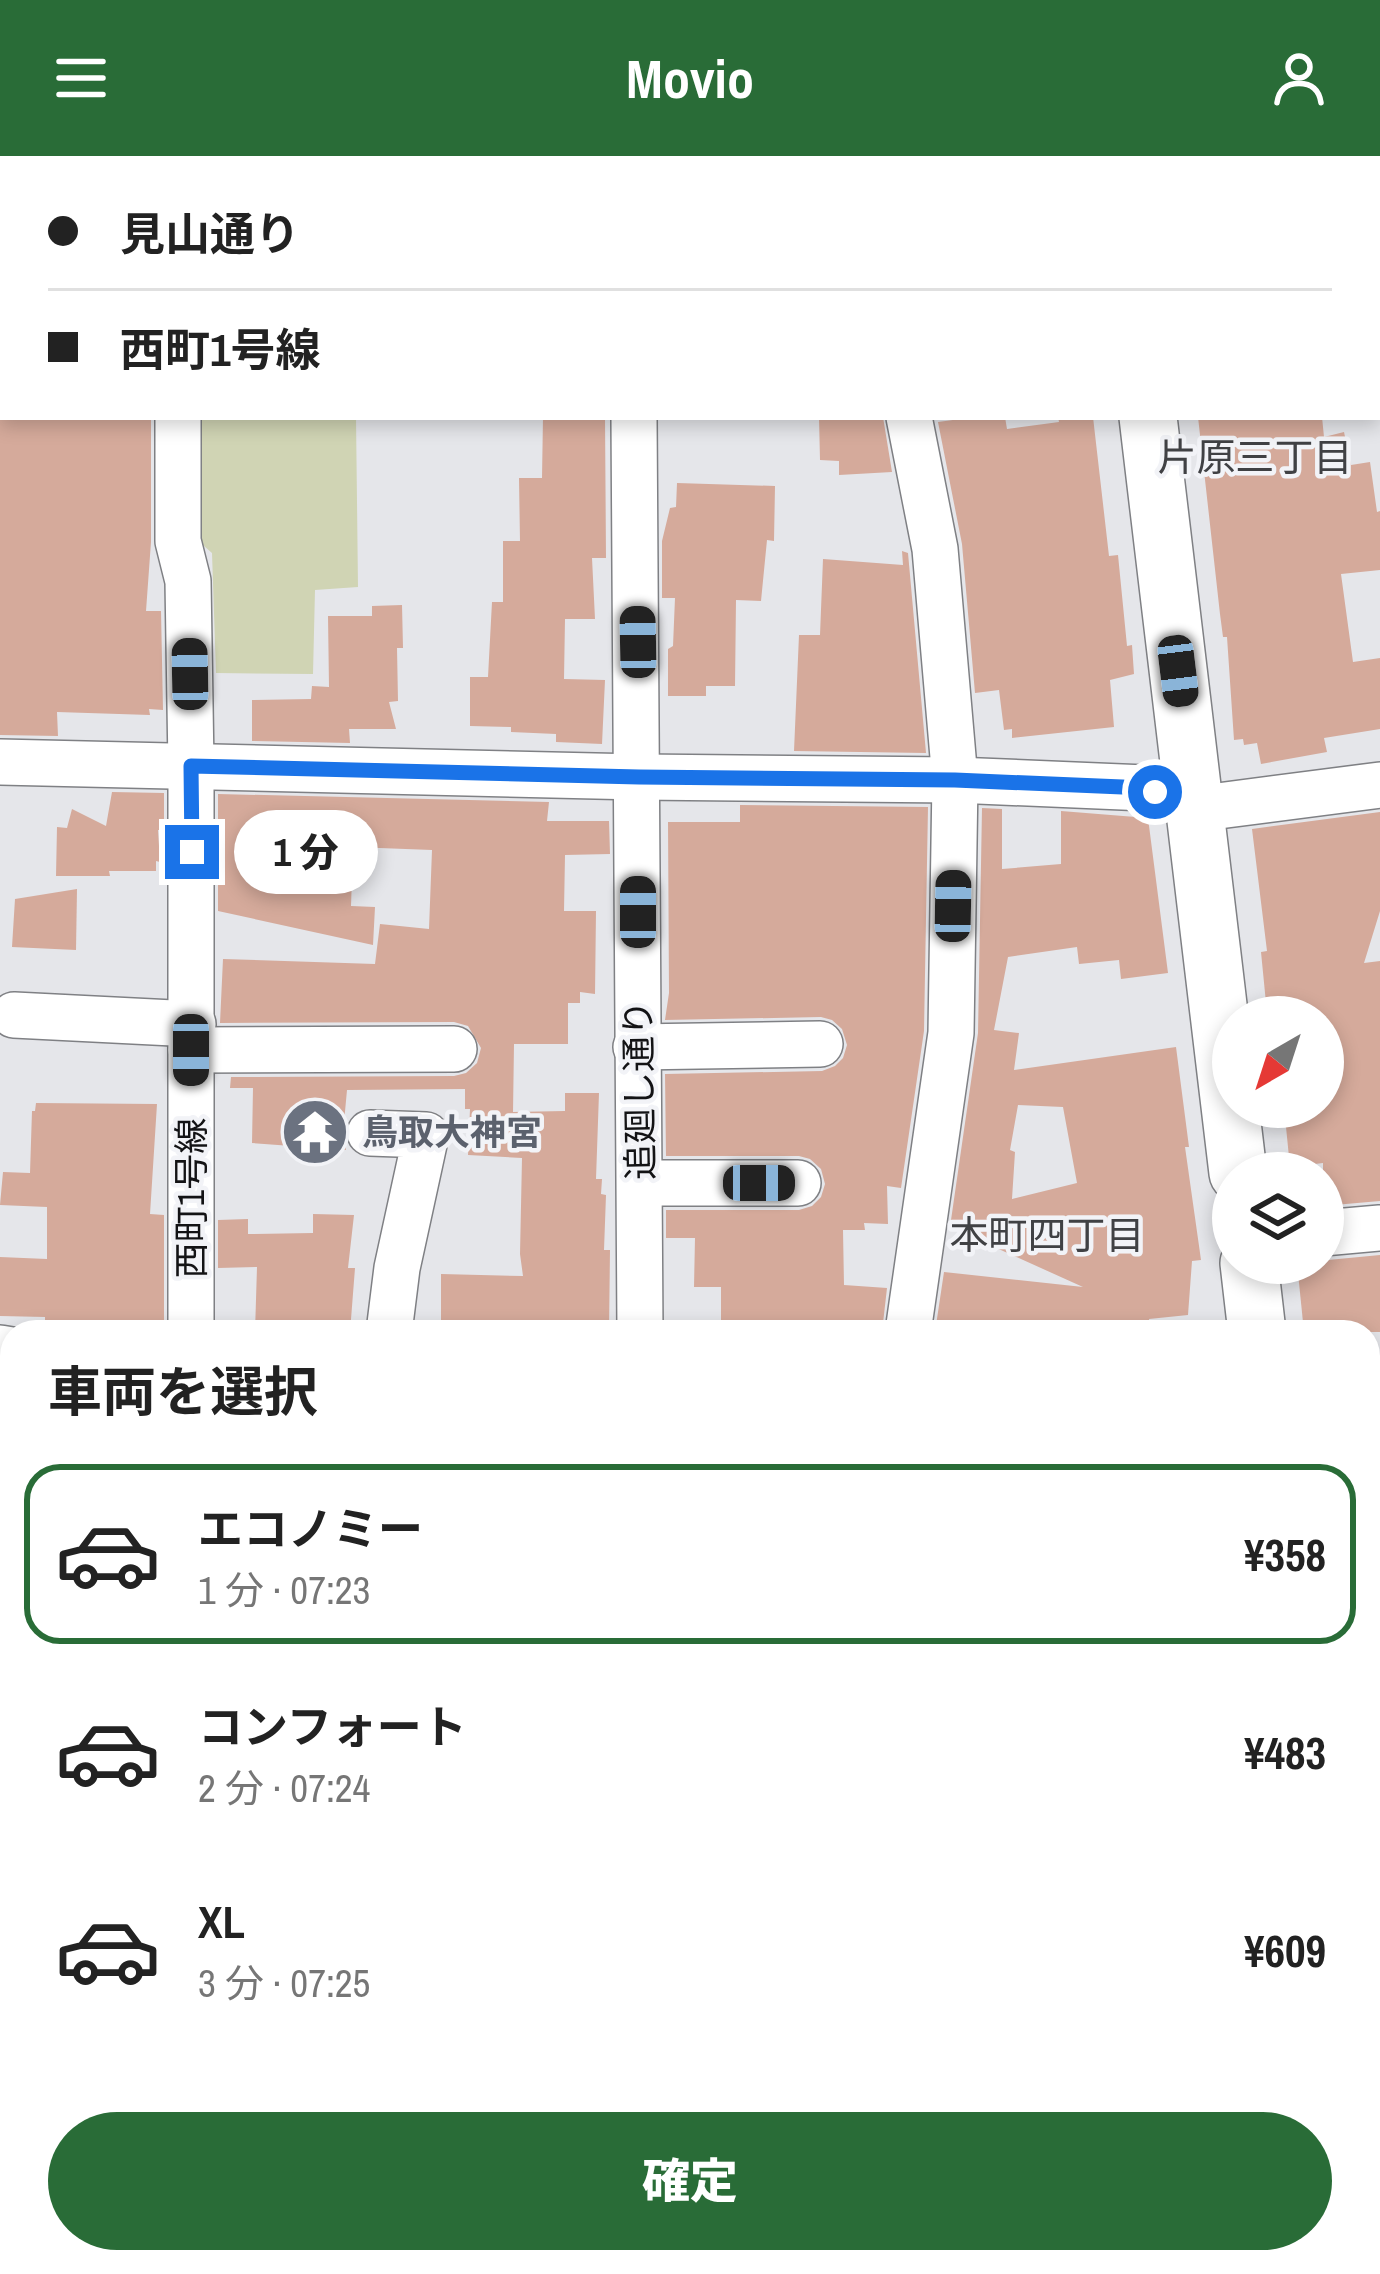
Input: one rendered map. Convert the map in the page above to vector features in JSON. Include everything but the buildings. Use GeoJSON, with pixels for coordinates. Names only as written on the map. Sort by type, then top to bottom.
{"type":"FeatureCollection","features":[{"type":"Feature","properties":{"kind":"main road"},"geometry":{"type":"LineString","coordinates":[[1148,420],[1236,1152]]}},
{"type":"Feature","properties":{"kind":"main road"},"geometry":{"type":"LineString","coordinates":[[1251,1284],[1256,1320]]}},
{"type":"Feature","properties":{"kind":"street","name":"西町1号線"},"geometry":{"type":"LineString","coordinates":[[178,420],[178,542],[188,581],[191,766],[191,1320]]}},
{"type":"Feature","properties":{"kind":"street","name":"追廻し通り"},"geometry":{"type":"LineString","coordinates":[[634,420],[640,1320]]}},
{"type":"Feature","properties":{"kind":"street"},"geometry":{"type":"LineString","coordinates":[[910,420],[935,549],[955,780],[951,1033],[910,1320]]}},
{"type":"Feature","properties":{"kind":"street"},"geometry":{"type":"LineString","coordinates":[[0,762],[955,780],[1146,788],[1195,809],[1380,785]]}},
{"type":"Feature","properties":{"kind":"street"},"geometry":{"type":"LineString","coordinates":[[14,1015],[192,1037],[454,1049]]}},
{"type":"Feature","properties":{"kind":"street"},"geometry":{"type":"LineString","coordinates":[[636,1047],[820,1043]]}},
{"type":"Feature","properties":{"kind":"street"},"geometry":{"type":"LineString","coordinates":[[370,1132],[426,1135],[400,1247],[391,1320]]}},
{"type":"Feature","properties":{"kind":"street"},"geometry":{"type":"LineString","coordinates":[[641,1184],[798,1183]]}},
{"type":"Feature","properties":{"kind":"street"},"geometry":{"type":"LineString","coordinates":[[1344,1231],[1380,1228]]}},
{"type":"Feature","properties":{"kind":"green space"},"geometry":{"type":"Polygon","coordinates":[[[193,420],[356,420],[358,587],[315,590],[313,674],[216,673],[212,553],[196,539],[193,420]]]}},
{"type":"Feature","properties":{"kind":"place","name":"鳥取大神宮"},"geometry":{"type":"Point","coordinates":[315,1132]}},
{"type":"Feature","properties":{"kind":"district","name":"片原三丁目"},"geometry":{"type":"Point","coordinates":[1255,457]}},
{"type":"Feature","properties":{"kind":"district","name":"本町四丁目"},"geometry":{"type":"Point","coordinates":[1047,1235]}},
{"type":"Feature","properties":{"kind":"route"},"geometry":{"type":"LineString","coordinates":[[192,852],[191,766],[955,780],[1155,792]]}}]}
